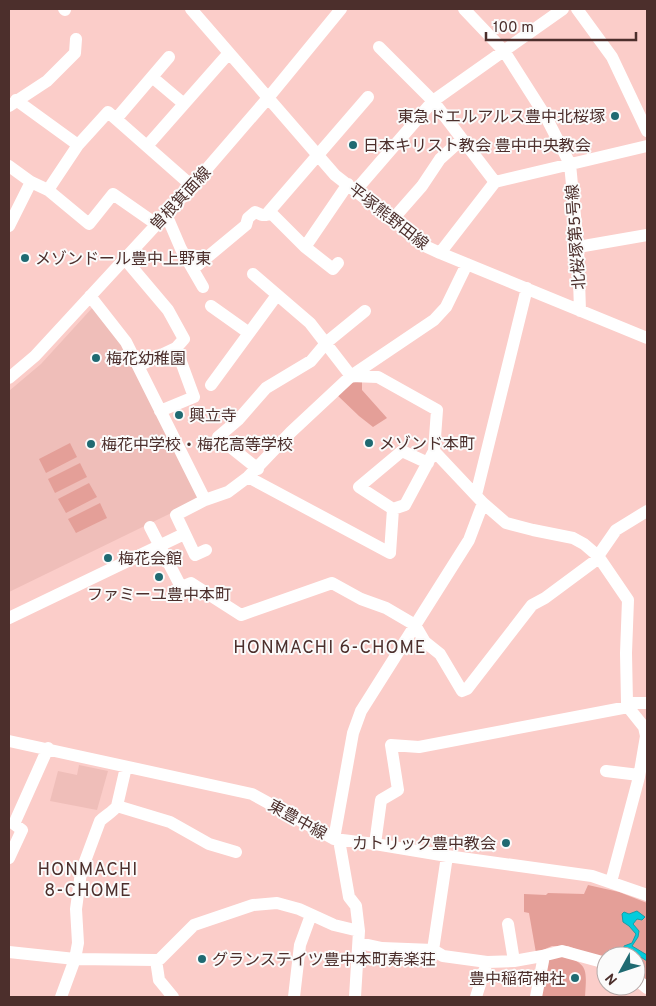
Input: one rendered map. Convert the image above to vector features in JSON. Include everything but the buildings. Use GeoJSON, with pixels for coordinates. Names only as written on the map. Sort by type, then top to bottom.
{"type":"FeatureCollection","features":[{"type":"Feature","properties":{"kind":"street","name":"平塚熊野田線"},"geometry":{"type":"LineString","coordinates":[[191,9],[336,175],[427,246],[440,254],[647,338]]}},
{"type":"Feature","properties":{"kind":"street","name":"曽根箕面線"},"geometry":{"type":"LineString","coordinates":[[9,378],[35,356],[192,186],[341,9]]}},
{"type":"Feature","properties":{"kind":"street"},"geometry":{"type":"LineString","coordinates":[[464,9],[504,51],[546,117],[570,164]]}},
{"type":"Feature","properties":{"kind":"street"},"geometry":{"type":"LineString","coordinates":[[305,247],[352,187],[433,101],[563,9]]}},
{"type":"Feature","properties":{"kind":"street"},"geometry":{"type":"LineString","coordinates":[[577,9],[612,57],[647,131]]}},
{"type":"Feature","properties":{"kind":"street"},"geometry":{"type":"LineString","coordinates":[[76,39],[75,53],[47,81],[13,103],[78,145]]}},
{"type":"Feature","properties":{"kind":"street"},"geometry":{"type":"LineString","coordinates":[[379,47],[433,101],[495,182]]}},
{"type":"Feature","properties":{"kind":"street"},"geometry":{"type":"LineString","coordinates":[[147,146],[229,53]]}},
{"type":"Feature","properties":{"kind":"street"},"geometry":{"type":"LineString","coordinates":[[116,119],[169,57]]}},
{"type":"Feature","properties":{"kind":"street"},"geometry":{"type":"LineString","coordinates":[[152,78],[184,104]]}},
{"type":"Feature","properties":{"kind":"street"},"geometry":{"type":"LineString","coordinates":[[266,215],[368,97]]}},
{"type":"Feature","properties":{"kind":"street"},"geometry":{"type":"LineString","coordinates":[[48,190],[78,145],[108,112],[192,186]]}},
{"type":"Feature","properties":{"kind":"street"},"geometry":{"type":"LineString","coordinates":[[393,219],[422,186],[440,159],[462,139]]}},
{"type":"Feature","properties":{"kind":"street"},"geometry":{"type":"LineString","coordinates":[[440,254],[495,182],[647,146]]}},
{"type":"Feature","properties":{"kind":"street","name":"北桜塚第5号線"},"geometry":{"type":"LineString","coordinates":[[570,164],[578,247],[580,310]]}},
{"type":"Feature","properties":{"kind":"street"},"geometry":{"type":"LineString","coordinates":[[9,166],[32,182],[48,190],[89,224],[114,194],[160,219],[170,221],[181,249],[204,287]]}},
{"type":"Feature","properties":{"kind":"street"},"geometry":{"type":"LineString","coordinates":[[9,226],[32,182]]}},
{"type":"Feature","properties":{"kind":"street"},"geometry":{"type":"LineString","coordinates":[[193,269],[246,225],[248,218],[255,212],[262,215],[272,214],[305,247],[333,269],[338,263]]}},
{"type":"Feature","properties":{"kind":"street"},"geometry":{"type":"LineString","coordinates":[[578,247],[647,234]]}},
{"type":"Feature","properties":{"kind":"street"},"geometry":{"type":"LineString","coordinates":[[124,258],[168,310],[184,340],[176,348],[138,366]]}},
{"type":"Feature","properties":{"kind":"street"},"geometry":{"type":"LineString","coordinates":[[206,550],[195,556],[176,515],[205,500],[228,492],[253,473],[291,432],[351,376],[434,320],[446,307],[467,264]]}},
{"type":"Feature","properties":{"kind":"street"},"geometry":{"type":"LineString","coordinates":[[253,274],[310,323],[351,376],[378,377],[437,410],[434,451],[428,464],[405,505],[393,508],[359,488],[402,450],[428,464]]}},
{"type":"Feature","properties":{"kind":"street"},"geometry":{"type":"LineString","coordinates":[[355,997],[359,937],[356,906],[349,897],[337,839],[353,733],[361,711],[469,540],[480,499],[527,288]]}},
{"type":"Feature","properties":{"kind":"street"},"geometry":{"type":"LineString","coordinates":[[211,386],[277,294]]}},
{"type":"Feature","properties":{"kind":"street"},"geometry":{"type":"LineString","coordinates":[[90,296],[126,342],[205,500]]}},
{"type":"Feature","properties":{"kind":"street"},"geometry":{"type":"LineString","coordinates":[[211,306],[249,333]]}},
{"type":"Feature","properties":{"kind":"street"},"geometry":{"type":"LineString","coordinates":[[365,311],[326,344],[311,361],[266,388],[238,420],[218,438],[253,473],[390,553],[393,508]]}},
{"type":"Feature","properties":{"kind":"street"},"geometry":{"type":"LineString","coordinates":[[160,411],[194,397],[176,348]]}},
{"type":"Feature","properties":{"kind":"street"},"geometry":{"type":"LineString","coordinates":[[434,451],[506,523],[573,538],[584,544],[598,557],[628,600],[627,705],[644,727],[646,736],[642,779],[611,882]]}},
{"type":"Feature","properties":{"kind":"street"},"geometry":{"type":"LineString","coordinates":[[150,527],[181,587],[191,583],[241,615],[332,583],[361,599],[386,608],[415,625],[425,642],[440,654],[462,691],[467,689],[532,605],[545,598],[598,557],[616,530],[647,511]]}},
{"type":"Feature","properties":{"kind":"street"},"geometry":{"type":"LineString","coordinates":[[9,618],[184,534]]}},
{"type":"Feature","properties":{"kind":"street"},"geometry":{"type":"LineString","coordinates":[[375,844],[380,800],[398,790],[391,745],[419,747],[627,705],[647,703]]}},
{"type":"Feature","properties":{"kind":"street","name":"東豊中線"},"geometry":{"type":"LineString","coordinates":[[9,741],[252,794],[337,839],[592,876],[647,895]]}},
{"type":"Feature","properties":{"kind":"street"},"geometry":{"type":"LineString","coordinates":[[9,858],[22,830],[14,824],[48,748]]}},
{"type":"Feature","properties":{"kind":"street"},"geometry":{"type":"LineString","coordinates":[[61,997],[68,974],[76,959],[78,944],[76,909],[81,872],[100,821],[117,806],[126,767]]}},
{"type":"Feature","properties":{"kind":"street"},"geometry":{"type":"LineString","coordinates":[[606,771],[642,779]]}},
{"type":"Feature","properties":{"kind":"street"},"geometry":{"type":"LineString","coordinates":[[117,806],[170,822],[209,844],[236,852]]}},
{"type":"Feature","properties":{"kind":"street"},"geometry":{"type":"LineString","coordinates":[[433,950],[447,856]]}},
{"type":"Feature","properties":{"kind":"street"},"geometry":{"type":"LineString","coordinates":[[9,952],[76,959],[156,960],[160,959],[194,924],[253,905],[276,903],[299,909],[382,948],[433,950],[443,956],[487,962],[514,961],[562,951],[596,960]]}},
{"type":"Feature","properties":{"kind":"street"},"geometry":{"type":"LineString","coordinates":[[294,997],[300,945],[311,915]]}},
{"type":"Feature","properties":{"kind":"street"},"geometry":{"type":"LineString","coordinates":[[508,924],[514,961]]}},
{"type":"Feature","properties":{"kind":"street"},"geometry":{"type":"LineString","coordinates":[[536,997],[544,961],[542,956]]}},
{"type":"Feature","properties":{"kind":"street"},"geometry":{"type":"LineString","coordinates":[[156,960],[159,980],[173,997]]}},
{"type":"Feature","properties":{"kind":"street"},"geometry":{"type":"LineString","coordinates":[[476,997],[487,962]]}},
{"type":"Feature","properties":{"kind":"shaded area","name":"梅花中学校・梅花高等学校"},"geometry":{"type":"Polygon","coordinates":[[[94,306],[124,344],[199,496],[198,500],[9,592],[9,391],[41,364],[94,306]]]}},
{"type":"Feature","properties":{"kind":"shaded area"},"geometry":{"type":"Polygon","coordinates":[[[362,380],[362,390],[387,418],[373,427],[336,394],[345,385],[362,380]]]}},
{"type":"Feature","properties":{"kind":"shaded area"},"geometry":{"type":"Polygon","coordinates":[[[70,443],[77,457],[46,473],[39,459],[70,443]]]}},
{"type":"Feature","properties":{"kind":"shaded area"},"geometry":{"type":"Polygon","coordinates":[[[80,463],[87,477],[55,493],[48,479],[80,463]]]}},
{"type":"Feature","properties":{"kind":"shaded area"},"geometry":{"type":"Polygon","coordinates":[[[89,483],[97,497],[66,513],[58,499],[89,483]]]}},
{"type":"Feature","properties":{"kind":"shaded area"},"geometry":{"type":"Polygon","coordinates":[[[100,503],[107,518],[76,533],[68,519],[100,503]]]}},
{"type":"Feature","properties":{"kind":"shaded area"},"geometry":{"type":"Polygon","coordinates":[[[79,765],[108,771],[97,810],[50,801],[58,771],[77,775],[79,765]]]}},
{"type":"Feature","properties":{"kind":"shaded area"},"geometry":{"type":"Polygon","coordinates":[[[588,885],[619,892],[647,903],[647,981],[646,946],[596,946],[596,957],[568,946],[552,946],[536,953],[529,913],[524,912],[524,894],[584,894],[588,885]]]}},
{"type":"Feature","properties":{"kind":"shaded area"},"geometry":{"type":"Polygon","coordinates":[[[558,954],[575,961],[584,968],[586,979],[585,997],[541,997],[546,961],[558,954]]]}},
{"type":"Feature","properties":{"kind":"water"},"geometry":{"type":"Polygon","coordinates":[[[637,911],[645,917],[642,920],[637,919],[633,924],[639,931],[638,937],[632,946],[624,946],[632,943],[636,934],[623,922],[622,914],[624,912],[629,914],[637,911]]]}},
{"type":"Feature","properties":{"kind":"place","name":"東急ドエルアルス豊中北桜塚"},"geometry":{"type":"Point","coordinates":[615,116]}},
{"type":"Feature","properties":{"kind":"place","name":"日本キリスト教会 豊中中央教会"},"geometry":{"type":"Point","coordinates":[353,145]}},
{"type":"Feature","properties":{"kind":"place","name":"メゾンドール豊中上野東"},"geometry":{"type":"Point","coordinates":[25,258]}},
{"type":"Feature","properties":{"kind":"place","name":"梅花幼稚園"},"geometry":{"type":"Point","coordinates":[96,358]}},
{"type":"Feature","properties":{"kind":"place","name":"興立寺"},"geometry":{"type":"Point","coordinates":[179,415]}},
{"type":"Feature","properties":{"kind":"place","name":"メゾンド本町"},"geometry":{"type":"Point","coordinates":[369,443]}},
{"type":"Feature","properties":{"kind":"place","name":"梅花中学校・梅花高等学校"},"geometry":{"type":"Point","coordinates":[91,444]}},
{"type":"Feature","properties":{"kind":"place","name":"梅花会館"},"geometry":{"type":"Point","coordinates":[108,558]}},
{"type":"Feature","properties":{"kind":"place","name":"ファミーユ豊中本町"},"geometry":{"type":"Point","coordinates":[159,577]}},
{"type":"Feature","properties":{"kind":"place","name":"カトリック豊中教会"},"geometry":{"type":"Point","coordinates":[506,843]}},
{"type":"Feature","properties":{"kind":"place","name":"グランステイツ豊中本町寿楽荘"},"geometry":{"type":"Point","coordinates":[202,959]}},
{"type":"Feature","properties":{"kind":"place","name":"豊中稲荷神社"},"geometry":{"type":"Point","coordinates":[575,978]}},
{"type":"Feature","properties":{"kind":"district","name":"HONMACHI 6-CHOME"},"geometry":{"type":"Point","coordinates":[330,647]}},
{"type":"Feature","properties":{"kind":"district","name":"HONMACHI 8-CHOME"},"geometry":{"type":"Point","coordinates":[88,880]}}]}
